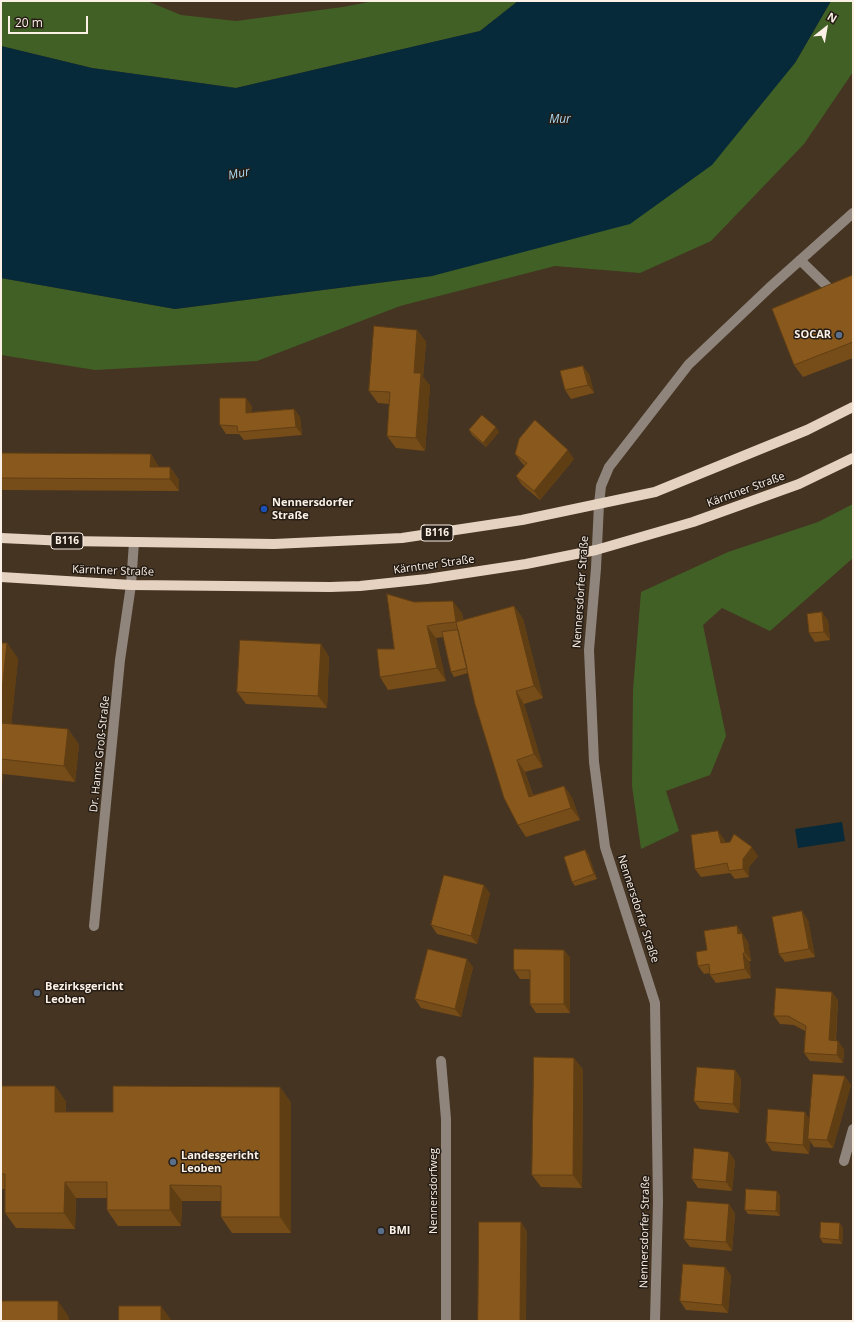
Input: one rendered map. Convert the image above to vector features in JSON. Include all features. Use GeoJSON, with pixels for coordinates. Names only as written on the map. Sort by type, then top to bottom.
{"type":"FeatureCollection","features":[{"type":"Feature","properties":{"kind":"main road","name":"B116"},"geometry":{"type":"LineString","coordinates":[[1,538],[274,544],[402,538],[522,520],[655,492],[807,430],[853,407]]}},
{"type":"Feature","properties":{"kind":"main road","name":"Kärntner Straße"},"geometry":{"type":"LineString","coordinates":[[1,577],[131,584],[330,587],[360,586],[427,579],[526,564],[596,550],[700,520],[799,484],[853,458]]}},
{"type":"Feature","properties":{"kind":"street"},"geometry":{"type":"LineString","coordinates":[[599,504],[601,486],[609,467],[689,364],[769,288],[853,213]]}},
{"type":"Feature","properties":{"kind":"street"},"geometry":{"type":"LineString","coordinates":[[800,260],[838,298]]}},
{"type":"Feature","properties":{"kind":"street","name":"Nennersdorfer Straße"},"geometry":{"type":"LineString","coordinates":[[599,504],[596,568],[589,650],[594,762],[605,847],[655,1003],[658,1202],[655,1321]]}},
{"type":"Feature","properties":{"kind":"street","name":"Dr. Hanns Groß-Straße"},"geometry":{"type":"LineString","coordinates":[[94,926],[120,660],[131,584],[134,542]]}},
{"type":"Feature","properties":{"kind":"street","name":"Nennersdorfweg"},"geometry":{"type":"LineString","coordinates":[[441,1061],[446,1119],[446,1321]]}},
{"type":"Feature","properties":{"kind":"street"},"geometry":{"type":"LineString","coordinates":[[844,1161],[853,1129]]}},
{"type":"Feature","properties":{"kind":"green space"},"geometry":{"type":"Polygon","coordinates":[[[1,1],[147,1],[181,15],[236,21],[343,7],[374,1],[518,1],[480,31],[236,88],[92,68],[1,46],[1,1]]]}},
{"type":"Feature","properties":{"kind":"green space"},"geometry":{"type":"Polygon","coordinates":[[[831,1],[853,1],[853,72],[804,144],[711,241],[640,273],[555,266],[400,306],[257,361],[95,370],[1,355],[1,278],[175,309],[432,276],[795,63],[831,1]]]}},
{"type":"Feature","properties":{"kind":"green space"},"geometry":{"type":"Polygon","coordinates":[[[853,504],[853,558],[770,631],[722,608],[703,625],[726,736],[710,775],[666,791],[679,831],[641,849],[632,786],[633,690],[641,592],[728,552],[818,522],[853,504]]]}},
{"type":"Feature","properties":{"kind":"water","name":"Mur"},"geometry":{"type":"Polygon","coordinates":[[[518,1],[831,1],[795,63],[712,165],[630,224],[432,276],[175,309],[1,278],[1,46],[92,68],[236,88],[480,31],[518,1]]]}},
{"type":"Feature","properties":{"kind":"water"},"geometry":{"type":"Polygon","coordinates":[[[842,822],[845,841],[798,848],[795,829],[842,822]]]}},
{"type":"Feature","properties":{"kind":"building"},"geometry":{"type":"Polygon","coordinates":[[[853,275],[853,342],[794,365],[772,309],[853,275]]]}},
{"type":"Feature","properties":{"kind":"building"},"geometry":{"type":"Polygon","coordinates":[[[374,326],[417,330],[414,373],[421,373],[416,438],[387,436],[390,392],[369,391],[374,326]]]}},
{"type":"Feature","properties":{"kind":"building"},"geometry":{"type":"Polygon","coordinates":[[[583,366],[588,385],[565,390],[560,371],[583,366]]]}},
{"type":"Feature","properties":{"kind":"building"},"geometry":{"type":"Polygon","coordinates":[[[220,398],[246,398],[246,413],[294,409],[296,427],[238,432],[237,426],[220,425],[220,398]]]}},
{"type":"Feature","properties":{"kind":"building"},"geometry":{"type":"Polygon","coordinates":[[[482,415],[496,427],[483,443],[469,430],[482,415]]]}},
{"type":"Feature","properties":{"kind":"building"},"geometry":{"type":"Polygon","coordinates":[[[535,420],[568,450],[534,491],[516,476],[527,463],[515,454],[519,439],[535,420]]]}},
{"type":"Feature","properties":{"kind":"building"},"geometry":{"type":"Polygon","coordinates":[[[1,453],[151,454],[150,467],[170,467],[170,479],[1,478],[1,453]]]}},
{"type":"Feature","properties":{"kind":"building"},"geometry":{"type":"Polygon","coordinates":[[[387,594],[414,602],[453,601],[456,622],[427,626],[437,668],[380,677],[377,649],[394,649],[387,594]]]}},
{"type":"Feature","properties":{"kind":"building"},"geometry":{"type":"Polygon","coordinates":[[[514,606],[534,686],[516,691],[534,754],[517,760],[529,797],[564,786],[571,808],[518,825],[504,798],[475,704],[456,622],[514,606]]]}},
{"type":"Feature","properties":{"kind":"building"},"geometry":{"type":"Polygon","coordinates":[[[822,612],[824,632],[809,633],[807,614],[822,612]]]}},
{"type":"Feature","properties":{"kind":"building"},"geometry":{"type":"Polygon","coordinates":[[[458,630],[467,668],[451,672],[442,632],[458,630]]]}},
{"type":"Feature","properties":{"kind":"building"},"geometry":{"type":"Polygon","coordinates":[[[240,640],[321,644],[318,696],[237,692],[240,640]]]}},
{"type":"Feature","properties":{"kind":"building"},"geometry":{"type":"Polygon","coordinates":[[[1,643],[7,643],[1,700],[1,643]]]}},
{"type":"Feature","properties":{"kind":"building"},"geometry":{"type":"Polygon","coordinates":[[[1,723],[68,729],[64,766],[1,759],[1,723]]]}},
{"type":"Feature","properties":{"kind":"building"},"geometry":{"type":"Polygon","coordinates":[[[718,831],[721,843],[730,842],[734,834],[752,847],[743,859],[743,869],[729,871],[727,863],[695,869],[691,835],[718,831]]]}},
{"type":"Feature","properties":{"kind":"building"},"geometry":{"type":"Polygon","coordinates":[[[585,850],[594,874],[572,882],[564,857],[585,850]]]}},
{"type":"Feature","properties":{"kind":"building"},"geometry":{"type":"Polygon","coordinates":[[[444,875],[484,885],[471,936],[431,925],[444,875]]]}},
{"type":"Feature","properties":{"kind":"building"},"geometry":{"type":"Polygon","coordinates":[[[802,911],[809,949],[779,954],[772,917],[802,911]]]}},
{"type":"Feature","properties":{"kind":"building"},"geometry":{"type":"Polygon","coordinates":[[[737,926],[738,934],[742,933],[745,953],[743,953],[745,969],[710,975],[709,964],[698,966],[696,952],[707,950],[704,931],[737,926]]]}},
{"type":"Feature","properties":{"kind":"building"},"geometry":{"type":"Polygon","coordinates":[[[428,949],[467,959],[455,1009],[415,999],[428,949]]]}},
{"type":"Feature","properties":{"kind":"building"},"geometry":{"type":"Polygon","coordinates":[[[514,949],[564,950],[564,1004],[530,1004],[530,970],[514,970],[514,949]]]}},
{"type":"Feature","properties":{"kind":"building"},"geometry":{"type":"Polygon","coordinates":[[[776,988],[832,992],[829,1040],[838,1041],[837,1055],[804,1053],[806,1026],[788,1016],[774,1016],[776,988]]]}},
{"type":"Feature","properties":{"kind":"building"},"geometry":{"type":"Polygon","coordinates":[[[534,1057],[574,1058],[573,1175],[532,1175],[534,1057]]]}},
{"type":"Feature","properties":{"kind":"building"},"geometry":{"type":"Polygon","coordinates":[[[697,1067],[735,1070],[733,1104],[694,1101],[697,1067]]]}},
{"type":"Feature","properties":{"kind":"building"},"geometry":{"type":"Polygon","coordinates":[[[813,1074],[845,1076],[827,1140],[808,1139],[813,1074]]]}},
{"type":"Feature","properties":{"kind":"building"},"geometry":{"type":"Polygon","coordinates":[[[1,1086],[55,1086],[55,1112],[113,1112],[113,1086],[280,1087],[280,1217],[221,1217],[221,1186],[170,1185],[170,1210],[107,1210],[107,1182],[65,1182],[64,1213],[5,1213],[5,1174],[1,1174],[1,1086]]]}},
{"type":"Feature","properties":{"kind":"building"},"geometry":{"type":"Polygon","coordinates":[[[768,1109],[805,1112],[803,1145],[766,1142],[768,1109]]]}},
{"type":"Feature","properties":{"kind":"building"},"geometry":{"type":"Polygon","coordinates":[[[694,1148],[729,1152],[726,1182],[692,1179],[694,1148]]]}},
{"type":"Feature","properties":{"kind":"building"},"geometry":{"type":"Polygon","coordinates":[[[746,1189],[777,1191],[776,1211],[745,1210],[746,1189]]]}},
{"type":"Feature","properties":{"kind":"building"},"geometry":{"type":"Polygon","coordinates":[[[687,1201],[729,1204],[726,1242],[684,1239],[687,1201]]]}},
{"type":"Feature","properties":{"kind":"building"},"geometry":{"type":"Polygon","coordinates":[[[479,1222],[521,1222],[520,1321],[478,1321],[479,1222]]]}},
{"type":"Feature","properties":{"kind":"building"},"geometry":{"type":"Polygon","coordinates":[[[821,1222],[840,1223],[839,1240],[820,1238],[821,1222]]]}},
{"type":"Feature","properties":{"kind":"building"},"geometry":{"type":"Polygon","coordinates":[[[683,1264],[725,1267],[722,1305],[680,1301],[683,1264]]]}},
{"type":"Feature","properties":{"kind":"building"},"geometry":{"type":"Polygon","coordinates":[[[1,1301],[58,1301],[58,1321],[1,1321],[1,1301]]]}},
{"type":"Feature","properties":{"kind":"building"},"geometry":{"type":"Polygon","coordinates":[[[119,1306],[161,1306],[161,1321],[119,1321],[119,1306]]]}},
{"type":"Feature","properties":{"kind":"place","name":"SOCAR"},"geometry":{"type":"Point","coordinates":[839,335]}},
{"type":"Feature","properties":{"kind":"place","name":"Nennersdorfer Straße"},"geometry":{"type":"Point","coordinates":[264,509]}},
{"type":"Feature","properties":{"kind":"place","name":"Bezirksgericht Leoben"},"geometry":{"type":"Point","coordinates":[37,993]}},
{"type":"Feature","properties":{"kind":"place","name":"Landesgericht Leoben"},"geometry":{"type":"Point","coordinates":[173,1162]}},
{"type":"Feature","properties":{"kind":"place","name":"BMI"},"geometry":{"type":"Point","coordinates":[381,1231]}}]}
